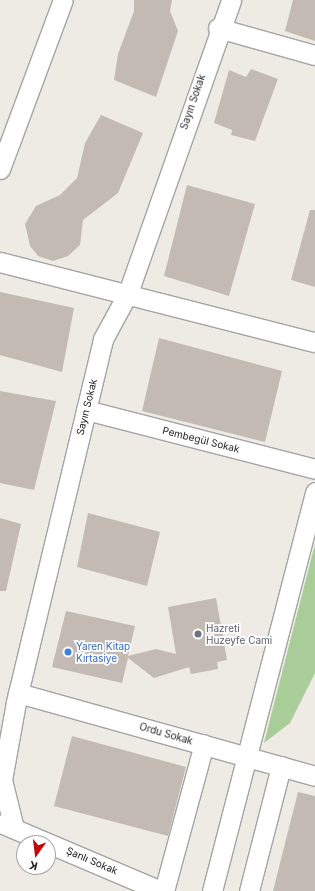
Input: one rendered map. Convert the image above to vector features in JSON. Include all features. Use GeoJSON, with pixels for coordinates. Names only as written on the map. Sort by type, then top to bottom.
{"type":"FeatureCollection","features":[{"type":"Feature","properties":{"kind":"street"},"geometry":{"type":"LineString","coordinates":[[0,169],[63,0]]}},
{"type":"Feature","properties":{"kind":"street","name":"Sayın Sokak"},"geometry":{"type":"LineString","coordinates":[[7,825],[2,780],[18,693],[103,339],[128,293],[218,28],[231,0]]}},
{"type":"Feature","properties":{"kind":"street"},"geometry":{"type":"LineString","coordinates":[[218,28],[315,55]]}},
{"type":"Feature","properties":{"kind":"street"},"geometry":{"type":"LineString","coordinates":[[0,262],[128,293],[315,342]]}},
{"type":"Feature","properties":{"kind":"street","name":"Pembegül Sokak"},"geometry":{"type":"LineString","coordinates":[[86,410],[315,469]]}},
{"type":"Feature","properties":{"kind":"street"},"geometry":{"type":"LineString","coordinates":[[212,891],[248,757],[315,492]]}},
{"type":"Feature","properties":{"kind":"street","name":"Ordu Sokak"},"geometry":{"type":"LineString","coordinates":[[18,693],[315,776]]}},
{"type":"Feature","properties":{"kind":"street"},"geometry":{"type":"LineString","coordinates":[[162,891],[204,744]]}},
{"type":"Feature","properties":{"kind":"street"},"geometry":{"type":"LineString","coordinates":[[249,891],[281,766]]}},
{"type":"Feature","properties":{"kind":"street","name":"Şanlı Sokak"},"geometry":{"type":"LineString","coordinates":[[7,825],[162,891]]}},
{"type":"Feature","properties":{"kind":"green space"},"geometry":{"type":"Polygon","coordinates":[[[315,544],[315,673],[290,723],[264,743],[315,544]]]}},
{"type":"Feature","properties":{"kind":"building"},"geometry":{"type":"Polygon","coordinates":[[[134,0],[172,0],[170,11],[178,31],[156,97],[114,80],[118,54],[134,11],[134,0]]]}},
{"type":"Feature","properties":{"kind":"building"},"geometry":{"type":"Polygon","coordinates":[[[293,0],[315,0],[315,41],[285,31],[293,0]]]}},
{"type":"Feature","properties":{"kind":"building"},"geometry":{"type":"Polygon","coordinates":[[[251,69],[278,79],[255,141],[231,135],[232,130],[214,123],[229,70],[246,77],[251,69]]]}},
{"type":"Feature","properties":{"kind":"building"},"geometry":{"type":"Polygon","coordinates":[[[101,115],[143,133],[118,193],[83,220],[80,245],[68,256],[53,261],[38,256],[30,246],[25,224],[36,206],[60,195],[77,178],[85,143],[101,115]]]}},
{"type":"Feature","properties":{"kind":"building"},"geometry":{"type":"Polygon","coordinates":[[[187,185],[255,204],[229,296],[164,276],[187,185]]]}},
{"type":"Feature","properties":{"kind":"building"},"geometry":{"type":"Polygon","coordinates":[[[310,210],[315,210],[315,287],[291,280],[310,210]]]}},
{"type":"Feature","properties":{"kind":"building"},"geometry":{"type":"Polygon","coordinates":[[[0,292],[74,308],[62,372],[0,355],[0,292]]]}},
{"type":"Feature","properties":{"kind":"building"},"geometry":{"type":"Polygon","coordinates":[[[159,338],[282,371],[265,442],[142,411],[159,338]]]}},
{"type":"Feature","properties":{"kind":"building"},"geometry":{"type":"Polygon","coordinates":[[[0,391],[56,401],[34,490],[0,483],[0,391]]]}},
{"type":"Feature","properties":{"kind":"building"},"geometry":{"type":"Polygon","coordinates":[[[88,513],[160,532],[147,586],[77,567],[88,513]]]}},
{"type":"Feature","properties":{"kind":"building"},"geometry":{"type":"Polygon","coordinates":[[[0,518],[21,524],[6,591],[0,591],[0,518]]]}},
{"type":"Feature","properties":{"kind":"building"},"geometry":{"type":"Polygon","coordinates":[[[216,598],[227,660],[217,662],[218,669],[191,674],[189,667],[154,678],[128,658],[122,683],[52,667],[66,611],[135,626],[128,656],[156,649],[176,654],[168,607],[216,598]]]}},
{"type":"Feature","properties":{"kind":"building"},"geometry":{"type":"Polygon","coordinates":[[[72,736],[186,767],[168,836],[54,806],[72,736]]]}},
{"type":"Feature","properties":{"kind":"building"},"geometry":{"type":"Polygon","coordinates":[[[298,792],[315,796],[315,891],[273,891],[298,792]]]}},
{"type":"Feature","properties":{"kind":"place","name":"Hazreti Huzeyfe Cami"},"geometry":{"type":"Point","coordinates":[198,634]}},
{"type":"Feature","properties":{"kind":"place","name":"Yaren Kitap Kırtasiye"},"geometry":{"type":"Point","coordinates":[68,652]}}]}
